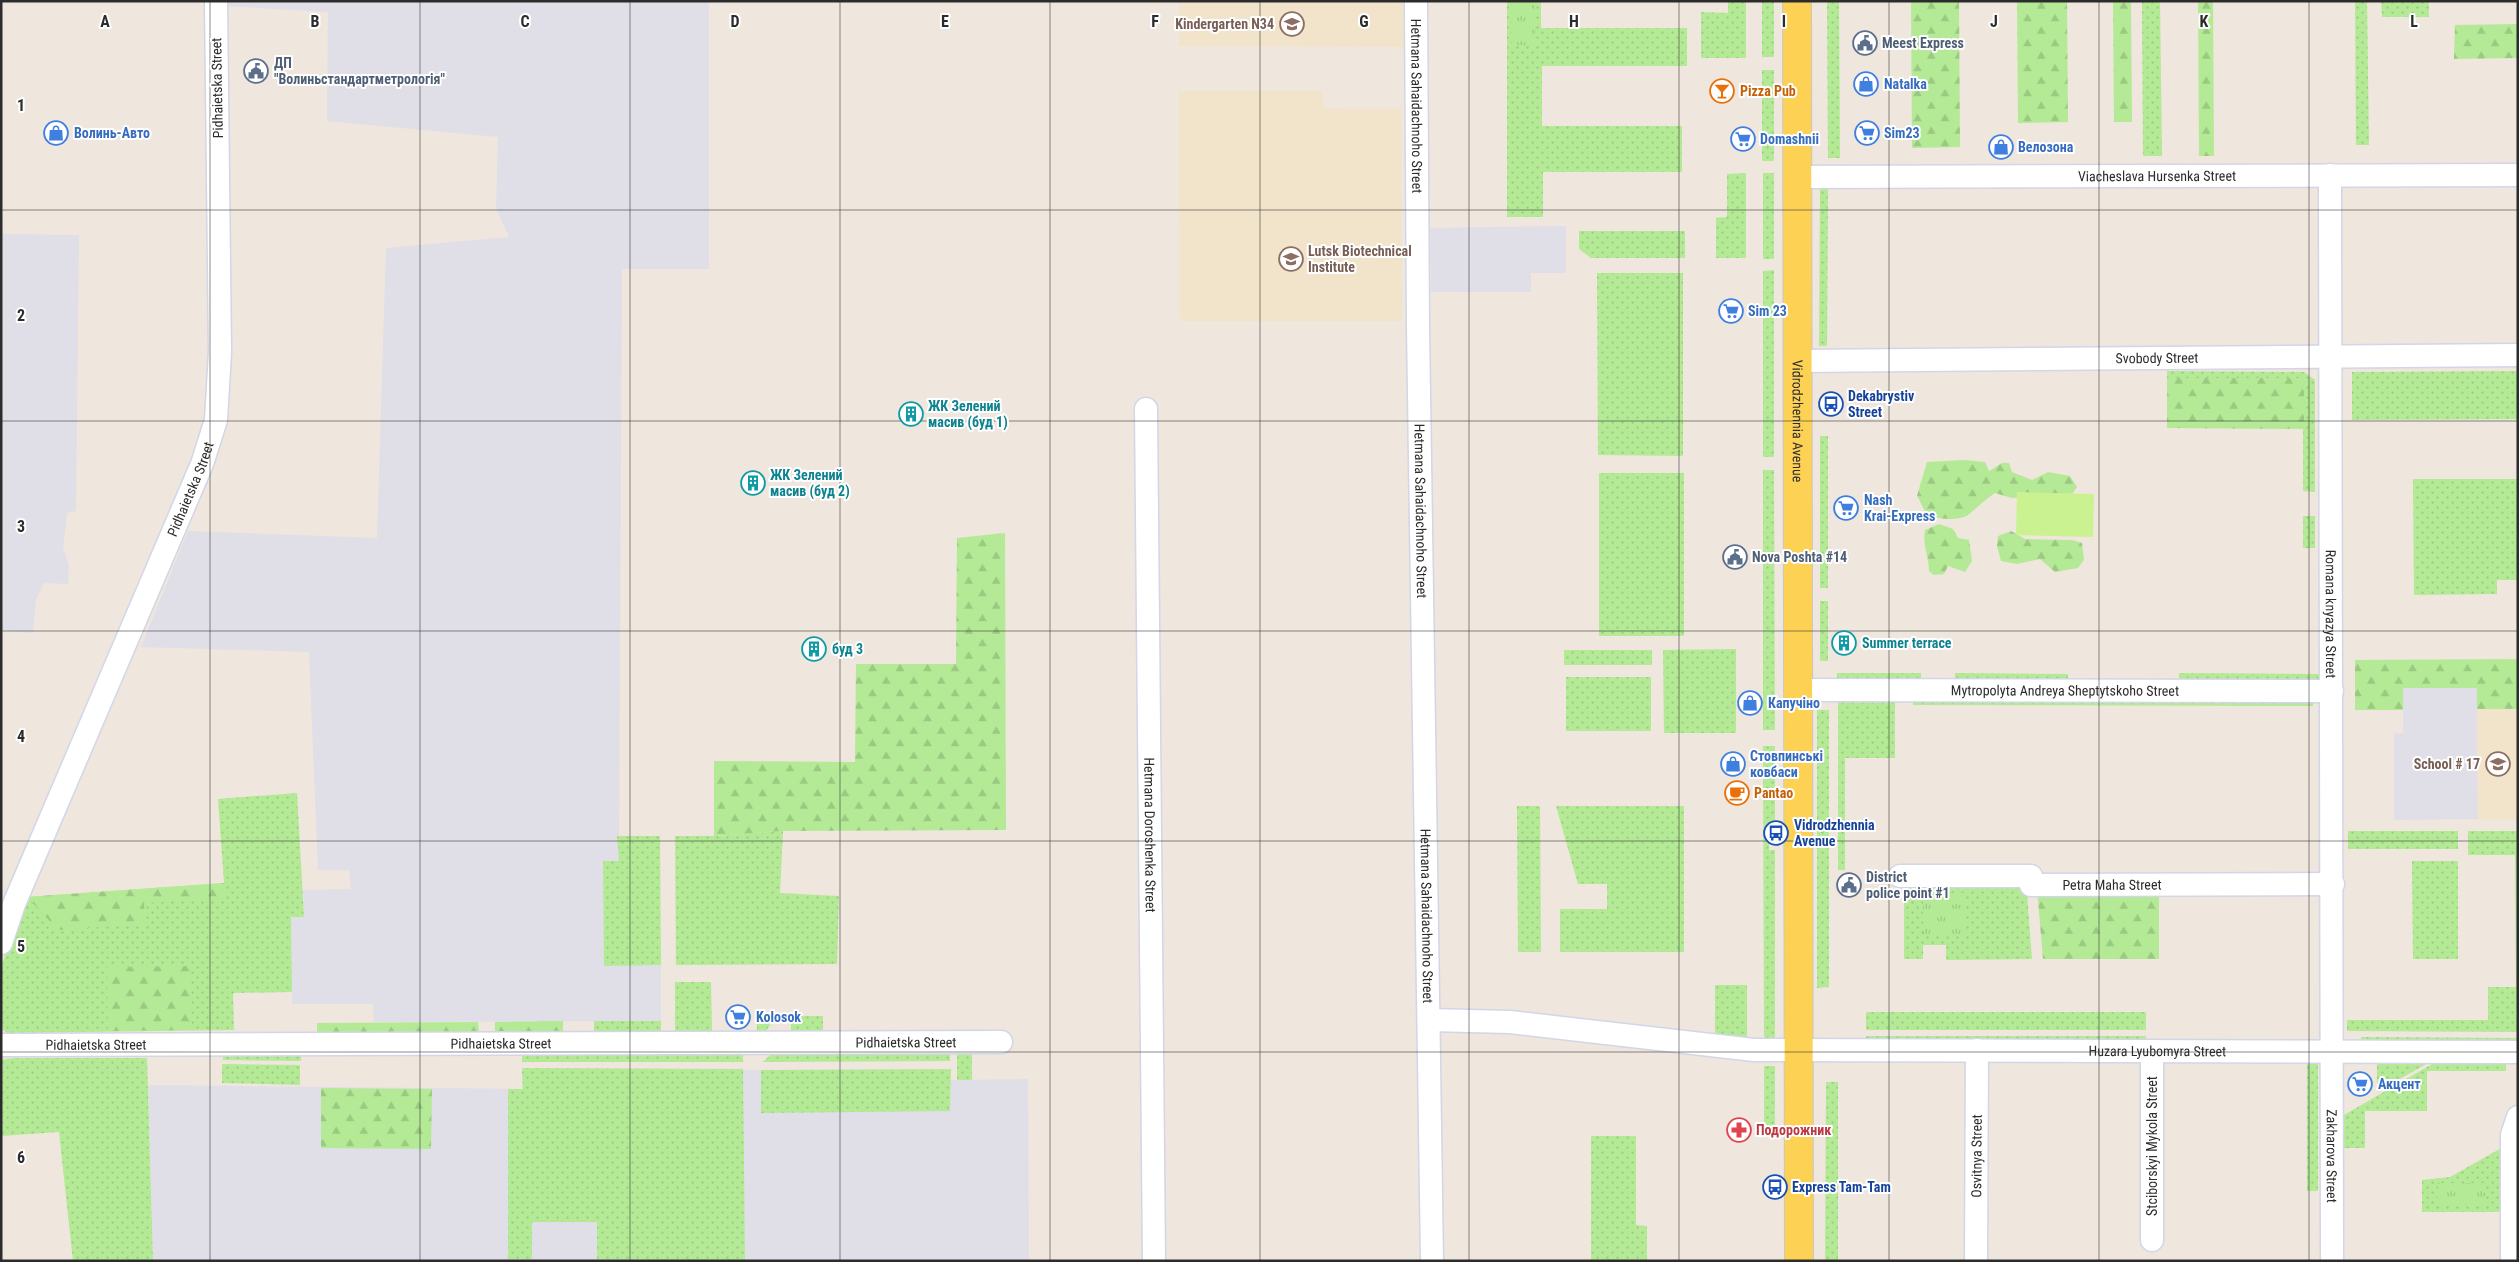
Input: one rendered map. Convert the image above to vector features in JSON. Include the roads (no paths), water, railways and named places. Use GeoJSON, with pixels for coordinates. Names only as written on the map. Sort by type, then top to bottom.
{"type":"FeatureCollection","features":[{"type":"Feature","properties":{"kind":"main road","name":"Vidrodzhennia Avenue"},"geometry":{"type":"LineString","coordinates":[[1797,1],[1799,1261]]}},
{"type":"Feature","properties":{"kind":"street","name":"Pidhaietska Street"},"geometry":{"type":"LineString","coordinates":[[1,943],[14,904],[202,464],[216,420],[220,352],[216,1]]}},
{"type":"Feature","properties":{"kind":"street","name":"Hetmana Sahaidachnoho Street"},"geometry":{"type":"LineString","coordinates":[[1416,1],[1418,327],[1432,1261]]}},
{"type":"Feature","properties":{"kind":"street","name":"Viacheslava Hursenka Street"},"geometry":{"type":"LineString","coordinates":[[1797,177],[2518,174]]}},
{"type":"Feature","properties":{"kind":"street","name":"Romana knyazya Street"},"geometry":{"type":"LineString","coordinates":[[2330,175],[2333,1052]]}},
{"type":"Feature","properties":{"kind":"street","name":"Svobody Street"},"geometry":{"type":"LineString","coordinates":[[1797,361],[2518,355]]}},
{"type":"Feature","properties":{"kind":"street","name":"Hetmana Doroshenka Street"},"geometry":{"type":"LineString","coordinates":[[1146,409],[1154,1261]]}},
{"type":"Feature","properties":{"kind":"street","name":"Mytropolyta Andreya Sheptytskoho Street"},"geometry":{"type":"LineString","coordinates":[[1797,690],[2332,691]]}},
{"type":"Feature","properties":{"kind":"street","name":"Petra Maha Street"},"geometry":{"type":"LineString","coordinates":[[1900,876],[2031,876],[2031,885],[2333,884]]}},
{"type":"Feature","properties":{"kind":"street","name":"Hetmana Sahaidachnoho Street"},"geometry":{"type":"LineString","coordinates":[[1428,1020],[1510,1022],[1754,1050],[1798,1050]]}},
{"type":"Feature","properties":{"kind":"street","name":"Pidhaietska Street"},"geometry":{"type":"LineString","coordinates":[[1,1044],[1001,1042]]}},
{"type":"Feature","properties":{"kind":"street","name":"Huzara Lyubomyra Street"},"geometry":{"type":"LineString","coordinates":[[1798,1050],[2518,1052]]}},
{"type":"Feature","properties":{"kind":"street","name":"Osvitnya Street"},"geometry":{"type":"LineString","coordinates":[[1976,1261],[1977,1050]]}},
{"type":"Feature","properties":{"kind":"street","name":"Stciborskyi Mykola Street"},"geometry":{"type":"LineString","coordinates":[[2152,1051],[2152,1240]]}},
{"type":"Feature","properties":{"kind":"street","name":"Zakharova Street"},"geometry":{"type":"LineString","coordinates":[[2332,1261],[2333,1052]]}},
{"type":"Feature","properties":{"kind":"street"},"geometry":{"type":"LineString","coordinates":[[2512,1261],[2512,1135],[2518,1117]]}},
{"type":"Feature","properties":{"kind":"place","name":"Kindergarten N34"},"geometry":{"type":"Point","coordinates":[1292,24]}},
{"type":"Feature","properties":{"kind":"place","name":"Meest Express"},"geometry":{"type":"Point","coordinates":[1865,43]}},
{"type":"Feature","properties":{"kind":"place","name":"ДП \"Волиньстандартметрологія\""},"geometry":{"type":"Point","coordinates":[256,71]}},
{"type":"Feature","properties":{"kind":"place","name":"Natalka"},"geometry":{"type":"Point","coordinates":[1866,84]}},
{"type":"Feature","properties":{"kind":"place","name":"Pizza Pub"},"geometry":{"type":"Point","coordinates":[1722,91]}},
{"type":"Feature","properties":{"kind":"place","name":"Волинь-Авто"},"geometry":{"type":"Point","coordinates":[56,133]}},
{"type":"Feature","properties":{"kind":"place","name":"Sim23"},"geometry":{"type":"Point","coordinates":[1867,133]}},
{"type":"Feature","properties":{"kind":"place","name":"Domashnii"},"geometry":{"type":"Point","coordinates":[1743,139]}},
{"type":"Feature","properties":{"kind":"place","name":"Велозона"},"geometry":{"type":"Point","coordinates":[2001,147]}},
{"type":"Feature","properties":{"kind":"place","name":"Lutsk Biotechnical Institute"},"geometry":{"type":"Point","coordinates":[1291,259]}},
{"type":"Feature","properties":{"kind":"place","name":"Sim 23"},"geometry":{"type":"Point","coordinates":[1731,311]}},
{"type":"Feature","properties":{"kind":"place","name":"Dekabrystiv Street"},"geometry":{"type":"Point","coordinates":[1831,404]}},
{"type":"Feature","properties":{"kind":"place","name":"ЖК Зелений масив (буд 1)"},"geometry":{"type":"Point","coordinates":[911,414]}},
{"type":"Feature","properties":{"kind":"place","name":"ЖК Зелений масив (буд 2)"},"geometry":{"type":"Point","coordinates":[753,483]}},
{"type":"Feature","properties":{"kind":"place","name":"Nash Krai-Express"},"geometry":{"type":"Point","coordinates":[1846,508]}},
{"type":"Feature","properties":{"kind":"place","name":"Nova Poshta #14"},"geometry":{"type":"Point","coordinates":[1735,557]}},
{"type":"Feature","properties":{"kind":"place","name":"Summer terrace"},"geometry":{"type":"Point","coordinates":[1844,643]}},
{"type":"Feature","properties":{"kind":"place","name":"буд 3"},"geometry":{"type":"Point","coordinates":[814,649]}},
{"type":"Feature","properties":{"kind":"place","name":"Капучіно"},"geometry":{"type":"Point","coordinates":[1750,703]}},
{"type":"Feature","properties":{"kind":"place","name":"Стовпинські ковбаси"},"geometry":{"type":"Point","coordinates":[1733,764]}},
{"type":"Feature","properties":{"kind":"place","name":"School # 17"},"geometry":{"type":"Point","coordinates":[2498,764]}},
{"type":"Feature","properties":{"kind":"place","name":"Pantao"},"geometry":{"type":"Point","coordinates":[1737,793]}},
{"type":"Feature","properties":{"kind":"place","name":"Vidrodzhennia Avenue"},"geometry":{"type":"Point","coordinates":[1776,833]}},
{"type":"Feature","properties":{"kind":"place","name":"District police point #1"},"geometry":{"type":"Point","coordinates":[1849,885]}},
{"type":"Feature","properties":{"kind":"place","name":"Kolosok"},"geometry":{"type":"Point","coordinates":[738,1017]}},
{"type":"Feature","properties":{"kind":"place","name":"Акцент"},"geometry":{"type":"Point","coordinates":[2360,1084]}},
{"type":"Feature","properties":{"kind":"place","name":"Подорожник"},"geometry":{"type":"Point","coordinates":[1739,1130]}},
{"type":"Feature","properties":{"kind":"place","name":"Express Tam-Tam"},"geometry":{"type":"Point","coordinates":[1775,1187]}}]}
